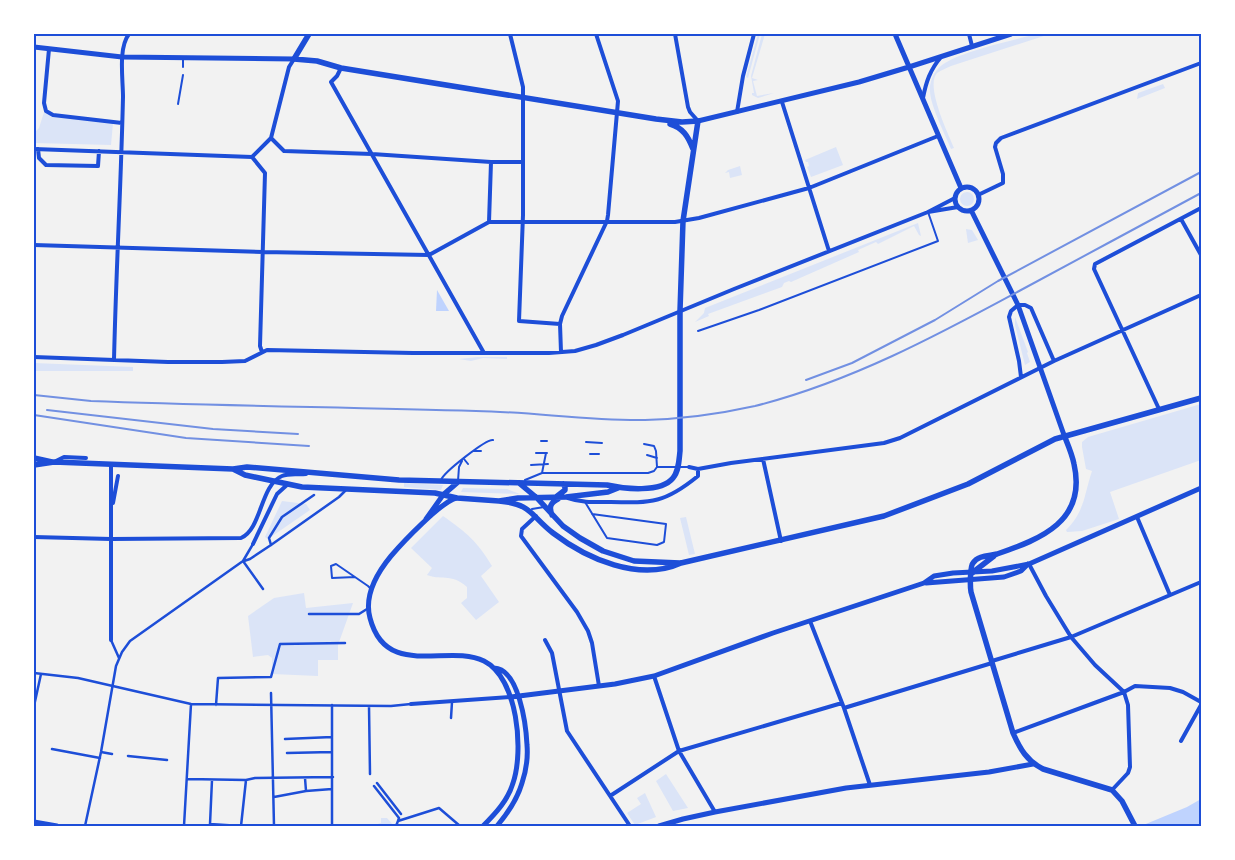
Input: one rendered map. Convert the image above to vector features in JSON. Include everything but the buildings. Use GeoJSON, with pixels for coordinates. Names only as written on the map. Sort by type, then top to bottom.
{"type":"FeatureCollection","features":[{"type":"Feature","properties":{"kind":"main road"},"geometry":{"type":"LineString","coordinates":[[294,59],[309,34]]}},
{"type":"Feature","properties":{"kind":"main road"},"geometry":{"type":"LineString","coordinates":[[895,34],[961,188]]}},
{"type":"Feature","properties":{"kind":"main road"},"geometry":{"type":"LineString","coordinates":[[34,47],[122,57],[294,59],[317,61],[340,68],[682,122],[698,121],[782,102],[909,67],[1011,34]]}},
{"type":"Feature","properties":{"kind":"main road"},"geometry":{"type":"LineString","coordinates":[[656,119],[683,130],[694,152]]}},
{"type":"Feature","properties":{"kind":"main road"},"geometry":{"type":"LineString","coordinates":[[34,458],[54,462],[233,469],[247,467],[378,478],[458,482],[607,485],[619,488],[652,488],[666,484],[674,478],[680,460],[680,311],[683,220],[698,121]]}},
{"type":"Feature","properties":{"kind":"main road"},"geometry":{"type":"LineString","coordinates":[[967,187],[973,188],[978,195],[977,205],[971,210],[965,211],[958,207],[954,198],[961,188],[967,187]]}},
{"type":"Feature","properties":{"kind":"main road"},"geometry":{"type":"LineString","coordinates":[[971,210],[1018,305],[1074,465],[1076,479],[1074,496],[1068,512],[1060,523],[1047,534],[996,554],[982,557],[974,562],[971,566],[970,580],[972,596],[1013,733],[1024,755],[1033,764],[1053,772],[1112,790],[1120,797],[1135,826]]}},
{"type":"Feature","properties":{"kind":"main road"},"geometry":{"type":"LineString","coordinates":[[233,469],[245,475],[302,487],[399,491],[499,501],[520,505],[529,510],[567,543],[594,557],[616,565],[645,570],[671,568],[681,563],[871,519],[924,502],[976,480],[1042,445],[1064,436],[1201,398]]}},
{"type":"Feature","properties":{"kind":"main road"},"geometry":{"type":"LineString","coordinates":[[34,465],[54,462]]}},
{"type":"Feature","properties":{"kind":"main road"},"geometry":{"type":"LineString","coordinates":[[458,482],[443,495],[423,522],[388,560],[377,577],[372,590],[369,609],[371,621],[376,632],[384,642],[396,651],[419,657],[467,656],[481,660],[494,668],[505,685],[511,697],[518,735],[516,774],[504,802],[484,826]]}},
{"type":"Feature","properties":{"kind":"main road"},"geometry":{"type":"LineString","coordinates":[[518,483],[580,538],[616,556],[634,561],[681,563]]}},
{"type":"Feature","properties":{"kind":"main road"},"geometry":{"type":"LineString","coordinates":[[553,516],[550,505],[560,498],[560,495],[565,490],[562,484]]}},
{"type":"Feature","properties":{"kind":"main road"},"geometry":{"type":"LineString","coordinates":[[499,501],[518,498],[560,498],[608,492],[619,488]]}},
{"type":"Feature","properties":{"kind":"main road"},"geometry":{"type":"LineString","coordinates":[[924,583],[934,576],[953,573],[998,571],[1028,564],[1201,488]]}},
{"type":"Feature","properties":{"kind":"main road"},"geometry":{"type":"LineString","coordinates":[[423,522],[447,502],[457,498]]}},
{"type":"Feature","properties":{"kind":"main road"},"geometry":{"type":"LineString","coordinates":[[511,697],[634,681],[654,676],[924,583],[1013,575],[1021,571],[1028,564]]}},
{"type":"Feature","properties":{"kind":"main road"},"geometry":{"type":"LineString","coordinates":[[494,668],[501,668],[504,671],[513,682],[519,696],[526,732],[527,749],[522,782],[512,806],[497,826]]}},
{"type":"Feature","properties":{"kind":"main road"},"geometry":{"type":"LineString","coordinates":[[660,826],[715,812],[870,785],[988,772],[1033,764]]}},
{"type":"Feature","properties":{"kind":"main road"},"geometry":{"type":"LineString","coordinates":[[34,822],[57,826]]}},
{"type":"Feature","properties":{"kind":"street"},"geometry":{"type":"LineString","coordinates":[[114,360],[122,123],[122,57],[126,38],[129,34]]}},
{"type":"Feature","properties":{"kind":"street"},"geometry":{"type":"LineString","coordinates":[[510,34],[524,96],[523,222],[519,321],[525,323],[560,324]]}},
{"type":"Feature","properties":{"kind":"street"},"geometry":{"type":"LineString","coordinates":[[561,352],[560,324],[566,305],[607,221],[617,98],[596,34]]}},
{"type":"Feature","properties":{"kind":"street"},"geometry":{"type":"LineString","coordinates":[[676,34],[687,102],[690,112],[698,121]]}},
{"type":"Feature","properties":{"kind":"street"},"geometry":{"type":"LineString","coordinates":[[737,112],[743,76],[754,34]]}},
{"type":"Feature","properties":{"kind":"street"},"geometry":{"type":"LineString","coordinates":[[969,34],[972,46]]}},
{"type":"Feature","properties":{"kind":"street"},"geometry":{"type":"LineString","coordinates":[[49,50],[44,103],[46,111],[51,115],[122,123]]}},
{"type":"Feature","properties":{"kind":"street"},"geometry":{"type":"LineString","coordinates":[[923,98],[926,82],[941,57]]}},
{"type":"Feature","properties":{"kind":"street"},"geometry":{"type":"LineString","coordinates":[[98,151],[98,166],[46,165],[39,158],[36,149],[98,151],[121,153],[252,157],[271,138],[289,67],[294,59]]}},
{"type":"Feature","properties":{"kind":"street"},"geometry":{"type":"LineString","coordinates":[[978,195],[1003,182],[1003,174],[995,147],[1001,138],[1201,63]]}},
{"type":"Feature","properties":{"kind":"street"},"geometry":{"type":"LineString","coordinates":[[340,68],[337,76],[331,82],[484,353]]}},
{"type":"Feature","properties":{"kind":"street"},"geometry":{"type":"LineString","coordinates":[[782,102],[829,251]]}},
{"type":"Feature","properties":{"kind":"street"},"geometry":{"type":"LineString","coordinates":[[34,245],[429,255],[489,222],[683,220],[700,218],[809,188],[938,136]]}},
{"type":"Feature","properties":{"kind":"street"},"geometry":{"type":"LineString","coordinates":[[271,138],[284,151],[523,162]]}},
{"type":"Feature","properties":{"kind":"street"},"geometry":{"type":"LineString","coordinates":[[252,157],[266,173],[260,346],[262,352]]}},
{"type":"Feature","properties":{"kind":"street"},"geometry":{"type":"LineString","coordinates":[[489,222],[491,162]]}},
{"type":"Feature","properties":{"kind":"street"},"geometry":{"type":"LineString","coordinates":[[34,357],[168,362],[236,362],[249,359],[267,350],[484,353],[561,352],[596,345],[928,212],[954,198]]}},
{"type":"Feature","properties":{"kind":"street"},"geometry":{"type":"LineString","coordinates":[[928,212],[958,207]]}},
{"type":"Feature","properties":{"kind":"street"},"geometry":{"type":"LineString","coordinates":[[1159,409],[1094,268],[1095,264],[1100,261],[1201,208]]}},
{"type":"Feature","properties":{"kind":"street"},"geometry":{"type":"LineString","coordinates":[[1181,219],[1201,256]]}},
{"type":"Feature","properties":{"kind":"street"},"geometry":{"type":"LineString","coordinates":[[689,467],[698,469],[884,443],[900,438],[1052,362],[1201,295]]}},
{"type":"Feature","properties":{"kind":"street"},"geometry":{"type":"LineString","coordinates":[[1021,377],[1020,361],[1010,319],[1012,310],[1018,305],[1032,308],[1052,362]]}},
{"type":"Feature","properties":{"kind":"street"},"geometry":{"type":"LineString","coordinates":[[54,462],[64,457],[86,458]]}},
{"type":"Feature","properties":{"kind":"street"},"geometry":{"type":"LineString","coordinates":[[763,459],[781,541]]}},
{"type":"Feature","properties":{"kind":"street"},"geometry":{"type":"LineString","coordinates":[[111,464],[111,640],[119,658]]}},
{"type":"Feature","properties":{"kind":"street"},"geometry":{"type":"LineString","coordinates":[[560,498],[584,502],[645,503],[655,501],[688,485],[698,476],[698,469]]}},
{"type":"Feature","properties":{"kind":"street"},"geometry":{"type":"LineString","coordinates":[[34,537],[111,540],[242,538],[249,533],[268,491],[275,482],[284,476],[310,473]]}},
{"type":"Feature","properties":{"kind":"street"},"geometry":{"type":"LineString","coordinates":[[112,512],[118,476]]}},
{"type":"Feature","properties":{"kind":"street"},"geometry":{"type":"LineString","coordinates":[[275,482],[277,494]]}},
{"type":"Feature","properties":{"kind":"street"},"geometry":{"type":"LineString","coordinates":[[243,561],[277,494],[288,484]]}},
{"type":"Feature","properties":{"kind":"street"},"geometry":{"type":"LineString","coordinates":[[85,826],[119,658],[130,641],[243,561],[250,559],[271,545],[339,497],[346,489]]}},
{"type":"Feature","properties":{"kind":"street"},"geometry":{"type":"LineString","coordinates":[[271,545],[269,538],[282,517],[314,495]]}},
{"type":"Feature","properties":{"kind":"street"},"geometry":{"type":"LineString","coordinates":[[536,516],[522,529],[521,536],[577,612],[588,631],[592,643],[599,686]]}},
{"type":"Feature","properties":{"kind":"street"},"geometry":{"type":"LineString","coordinates":[[1137,517],[1170,595]]}},
{"type":"Feature","properties":{"kind":"street"},"geometry":{"type":"LineString","coordinates":[[243,561],[264,589]]}},
{"type":"Feature","properties":{"kind":"street"},"geometry":{"type":"LineString","coordinates":[[1028,564],[1071,637],[1100,671],[1124,692],[1128,705],[1130,767],[1128,773],[1112,790]]}},
{"type":"Feature","properties":{"kind":"street"},"geometry":{"type":"LineString","coordinates":[[844,708],[1071,637],[1201,582]]}},
{"type":"Feature","properties":{"kind":"street"},"geometry":{"type":"LineString","coordinates":[[309,614],[359,614],[369,609]]}},
{"type":"Feature","properties":{"kind":"street"},"geometry":{"type":"LineString","coordinates":[[810,621],[844,708],[870,785]]}},
{"type":"Feature","properties":{"kind":"street"},"geometry":{"type":"LineString","coordinates":[[545,640],[552,653],[567,731],[630,826]]}},
{"type":"Feature","properties":{"kind":"street"},"geometry":{"type":"LineString","coordinates":[[216,705],[218,678],[271,677],[280,644],[345,643]]}},
{"type":"Feature","properties":{"kind":"street"},"geometry":{"type":"LineString","coordinates":[[34,673],[78,678],[191,704],[391,706],[452,702],[489,697],[511,697]]}},
{"type":"Feature","properties":{"kind":"street"},"geometry":{"type":"LineString","coordinates":[[34,706],[41,674]]}},
{"type":"Feature","properties":{"kind":"street"},"geometry":{"type":"LineString","coordinates":[[654,676],[679,751],[715,812]]}},
{"type":"Feature","properties":{"kind":"street"},"geometry":{"type":"LineString","coordinates":[[1013,733],[1124,692],[1135,686],[1170,688],[1183,692],[1201,704],[1180,742]]}},
{"type":"Feature","properties":{"kind":"street"},"geometry":{"type":"LineString","coordinates":[[271,693],[274,826]]}},
{"type":"Feature","properties":{"kind":"street"},"geometry":{"type":"LineString","coordinates":[[451,718],[452,702]]}},
{"type":"Feature","properties":{"kind":"street"},"geometry":{"type":"LineString","coordinates":[[610,796],[679,751],[842,703]]}},
{"type":"Feature","properties":{"kind":"street"},"geometry":{"type":"LineString","coordinates":[[184,826],[191,704]]}},
{"type":"Feature","properties":{"kind":"street"},"geometry":{"type":"LineString","coordinates":[[332,706],[332,826]]}},
{"type":"Feature","properties":{"kind":"street"},"geometry":{"type":"LineString","coordinates":[[369,706],[370,774]]}},
{"type":"Feature","properties":{"kind":"street"},"geometry":{"type":"LineString","coordinates":[[286,739],[332,737]]}},
{"type":"Feature","properties":{"kind":"street"},"geometry":{"type":"LineString","coordinates":[[52,749],[100,758]]}},
{"type":"Feature","properties":{"kind":"street"},"geometry":{"type":"LineString","coordinates":[[101,752],[112,754]]}},
{"type":"Feature","properties":{"kind":"street"},"geometry":{"type":"LineString","coordinates":[[287,753],[332,752]]}},
{"type":"Feature","properties":{"kind":"street"},"geometry":{"type":"LineString","coordinates":[[128,756],[167,760]]}},
{"type":"Feature","properties":{"kind":"street"},"geometry":{"type":"LineString","coordinates":[[182,760],[188,760]]}},
{"type":"Feature","properties":{"kind":"street"},"geometry":{"type":"LineString","coordinates":[[187,779],[246,780],[255,778],[332,777]]}},
{"type":"Feature","properties":{"kind":"street"},"geometry":{"type":"LineString","coordinates":[[305,778],[306,791]]}},
{"type":"Feature","properties":{"kind":"street"},"geometry":{"type":"LineString","coordinates":[[212,780],[210,824],[241,826],[246,780]]}},
{"type":"Feature","properties":{"kind":"street"},"geometry":{"type":"LineString","coordinates":[[396,826],[399,818],[376,784],[401,814]]}},
{"type":"Feature","properties":{"kind":"street"},"geometry":{"type":"LineString","coordinates":[[274,797],[306,791],[332,790]]}},
{"type":"Feature","properties":{"kind":"street"},"geometry":{"type":"LineString","coordinates":[[398,821],[439,808],[460,826]]}},
{"type":"Feature","properties":{"kind":"lane"},"geometry":{"type":"LineString","coordinates":[[183,58],[183,67]]}},
{"type":"Feature","properties":{"kind":"lane"},"geometry":{"type":"LineString","coordinates":[[178,104],[183,75]]}},
{"type":"Feature","properties":{"kind":"lane"},"geometry":{"type":"LineString","coordinates":[[698,331],[759,310],[938,241],[928,212]]}},
{"type":"Feature","properties":{"kind":"lane"},"geometry":{"type":"LineString","coordinates":[[458,482],[459,467],[464,460],[488,439],[493,440]]}},
{"type":"Feature","properties":{"kind":"lane"},"geometry":{"type":"LineString","coordinates":[[541,441],[547,441]]}},
{"type":"Feature","properties":{"kind":"lane"},"geometry":{"type":"LineString","coordinates":[[586,442],[602,443]]}},
{"type":"Feature","properties":{"kind":"lane"},"geometry":{"type":"LineString","coordinates":[[644,444],[654,446],[657,468]]}},
{"type":"Feature","properties":{"kind":"lane"},"geometry":{"type":"LineString","coordinates":[[473,451],[481,451]]}},
{"type":"Feature","properties":{"kind":"lane"},"geometry":{"type":"LineString","coordinates":[[536,453],[546,453],[542,473]]}},
{"type":"Feature","properties":{"kind":"lane"},"geometry":{"type":"LineString","coordinates":[[590,454],[599,454]]}},
{"type":"Feature","properties":{"kind":"lane"},"geometry":{"type":"LineString","coordinates":[[647,455],[657,458]]}},
{"type":"Feature","properties":{"kind":"lane"},"geometry":{"type":"LineString","coordinates":[[464,460],[468,464]]}},
{"type":"Feature","properties":{"kind":"lane"},"geometry":{"type":"LineString","coordinates":[[441,481],[442,476],[448,470],[464,460]]}},
{"type":"Feature","properties":{"kind":"lane"},"geometry":{"type":"LineString","coordinates":[[531,465],[548,464]]}},
{"type":"Feature","properties":{"kind":"lane"},"geometry":{"type":"LineString","coordinates":[[518,483],[542,473],[648,473],[657,468],[689,467]]}},
{"type":"Feature","properties":{"kind":"lane"},"geometry":{"type":"LineString","coordinates":[[584,502],[607,538],[658,545],[664,542],[666,524],[592,514]]}},
{"type":"Feature","properties":{"kind":"lane"},"geometry":{"type":"LineString","coordinates":[[529,510],[545,506]]}},
{"type":"Feature","properties":{"kind":"lane"},"geometry":{"type":"LineString","coordinates":[[355,577],[332,578],[331,566],[336,564],[355,577],[372,590]]}},
{"type":"Feature","properties":{"kind":"shaded area"},"geometry":{"type":"Polygon","coordinates":[[[758,34],[760,34],[748,78],[746,77],[758,34]]]}},
{"type":"Feature","properties":{"kind":"shaded area"},"geometry":{"type":"Polygon","coordinates":[[[762,34],[765,34],[752,78],[758,80],[753,81],[757,96],[774,93],[758,98],[752,95],[754,93],[751,76],[762,34]]]}},
{"type":"Feature","properties":{"kind":"shaded area"},"geometry":{"type":"Polygon","coordinates":[[[1036,34],[1050,34],[951,66],[937,73],[934,79],[934,88],[939,110],[954,148],[951,149],[936,113],[930,92],[932,79],[941,65],[954,58],[989,46],[1036,34]]]}},
{"type":"Feature","properties":{"kind":"shaded area"},"geometry":{"type":"Polygon","coordinates":[[[1163,84],[1165,88],[1137,99],[1138,93],[1163,84]]]}},
{"type":"Feature","properties":{"kind":"shaded area"},"geometry":{"type":"Polygon","coordinates":[[[45,109],[47,113],[113,123],[111,145],[34,143],[34,133],[39,128],[45,109]]]}},
{"type":"Feature","properties":{"kind":"shaded area"},"geometry":{"type":"Polygon","coordinates":[[[836,147],[843,165],[811,177],[807,167],[809,166],[808,162],[805,160],[836,147]]]}},
{"type":"Feature","properties":{"kind":"shaded area"},"geometry":{"type":"Polygon","coordinates":[[[740,166],[742,175],[730,178],[729,172],[725,173],[728,170],[740,166]]]}},
{"type":"Feature","properties":{"kind":"shaded area"},"geometry":{"type":"Polygon","coordinates":[[[967,192],[972,194],[974,199],[972,204],[967,206],[962,204],[960,199],[962,194],[967,192]]]}},
{"type":"Feature","properties":{"kind":"shaded area"},"geometry":{"type":"Polygon","coordinates":[[[918,223],[921,236],[914,226],[878,244],[876,242],[858,250],[859,252],[791,282],[784,283],[782,287],[708,314],[709,316],[695,322],[704,313],[705,308],[918,223]]]}},
{"type":"Feature","properties":{"kind":"shaded area"},"geometry":{"type":"Polygon","coordinates":[[[966,229],[972,230],[978,240],[968,243],[966,229]]]}},
{"type":"Feature","properties":{"kind":"shaded area"},"geometry":{"type":"Polygon","coordinates":[[[1015,317],[1028,352],[1030,362],[1025,365],[1015,325],[1015,317]]]}},
{"type":"Feature","properties":{"kind":"shaded area"},"geometry":{"type":"Polygon","coordinates":[[[477,357],[507,357],[507,359],[483,358],[471,361],[459,359],[477,357]]]}},
{"type":"Feature","properties":{"kind":"shaded area"},"geometry":{"type":"Polygon","coordinates":[[[34,363],[133,367],[133,371],[34,371],[34,363]]]}},
{"type":"Feature","properties":{"kind":"shaded area"},"geometry":{"type":"Polygon","coordinates":[[[1201,404],[1201,460],[1110,492],[1119,519],[1082,531],[1067,532],[1066,530],[1077,516],[1083,502],[1092,471],[1086,469],[1082,442],[1088,437],[1201,404]]]}},
{"type":"Feature","properties":{"kind":"shaded area"},"geometry":{"type":"Polygon","coordinates":[[[404,483],[443,485],[441,490],[404,487],[404,483]]]}},
{"type":"Feature","properties":{"kind":"shaded area"},"geometry":{"type":"Polygon","coordinates":[[[463,488],[507,489],[520,494],[461,492],[463,488]]]}},
{"type":"Feature","properties":{"kind":"shaded area"},"geometry":{"type":"Polygon","coordinates":[[[282,501],[306,504],[310,510],[268,539],[265,537],[282,501]]]}},
{"type":"Feature","properties":{"kind":"shaded area"},"geometry":{"type":"Polygon","coordinates":[[[443,516],[471,538],[492,566],[481,576],[499,602],[476,620],[461,603],[467,598],[467,587],[457,580],[427,575],[432,568],[411,548],[443,516]]]}},
{"type":"Feature","properties":{"kind":"shaded area"},"geometry":{"type":"Polygon","coordinates":[[[686,517],[695,554],[689,555],[680,518],[686,517]]]}},
{"type":"Feature","properties":{"kind":"shaded area"},"geometry":{"type":"Polygon","coordinates":[[[304,593],[306,608],[353,603],[338,645],[338,660],[318,660],[318,676],[272,674],[272,658],[268,655],[253,657],[248,616],[274,598],[304,593]]]}},
{"type":"Feature","properties":{"kind":"shaded area"},"geometry":{"type":"Polygon","coordinates":[[[666,774],[688,808],[673,811],[656,781],[666,774]]]}},
{"type":"Feature","properties":{"kind":"shaded area"},"geometry":{"type":"Polygon","coordinates":[[[645,793],[656,817],[635,825],[627,813],[641,804],[637,798],[645,793]]]}},
{"type":"Feature","properties":{"kind":"shaded area"},"geometry":{"type":"Polygon","coordinates":[[[381,818],[387,818],[394,826],[371,826],[381,823],[381,818]]]}},
{"type":"Feature","properties":{"kind":"water"},"geometry":{"type":"Polygon","coordinates":[[[437,290],[449,311],[436,311],[437,290]]]}},
{"type":"Feature","properties":{"kind":"water"},"geometry":{"type":"Polygon","coordinates":[[[1201,799],[1201,826],[1141,826],[1187,807],[1201,799]]]}},
{"type":"Feature","properties":{"kind":"railway"},"geometry":{"type":"LineString","coordinates":[[806,380],[852,363],[935,320],[998,281],[1201,172]]}},
{"type":"Feature","properties":{"kind":"railway"},"geometry":{"type":"LineString","coordinates":[[34,395],[91,401],[497,412],[624,420],[673,419],[700,416],[755,406],[790,396],[825,384],[892,356],[925,341],[1201,193]]}},
{"type":"Feature","properties":{"kind":"railway"},"geometry":{"type":"LineString","coordinates":[[47,410],[213,429],[298,434]]}},
{"type":"Feature","properties":{"kind":"railway"},"geometry":{"type":"LineString","coordinates":[[34,415],[186,438],[309,446]]}}]}
